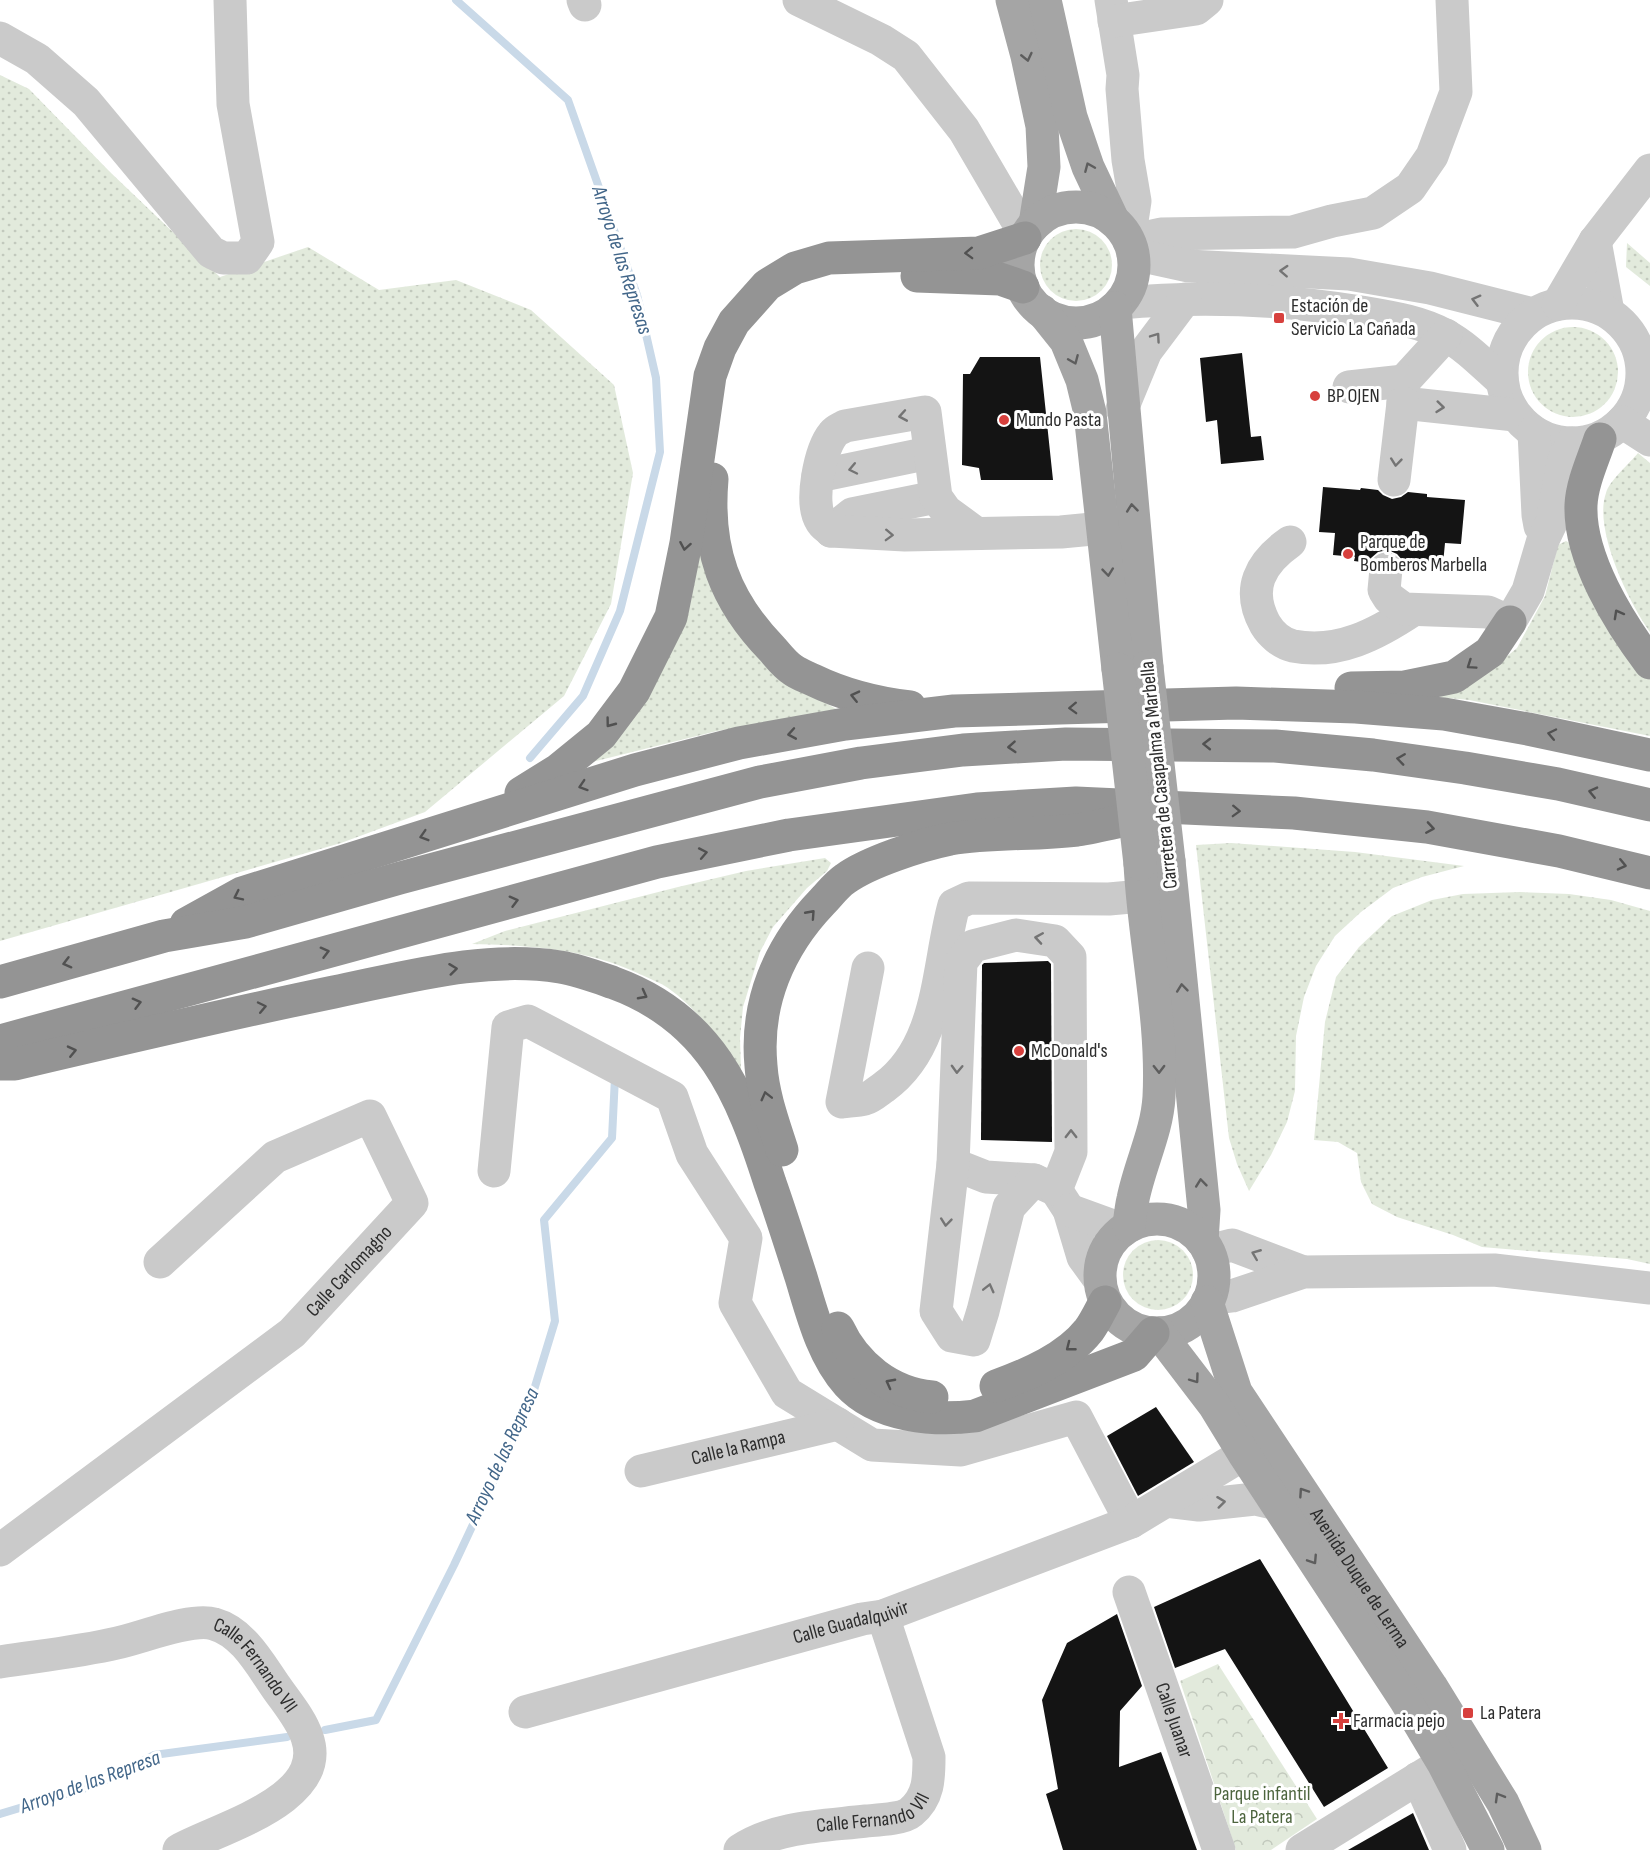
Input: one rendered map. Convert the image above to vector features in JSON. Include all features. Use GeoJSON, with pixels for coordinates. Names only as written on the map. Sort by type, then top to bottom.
{"type":"FeatureCollection","features":[{"type":"Feature","properties":{"kind":"highway"},"geometry":{"type":"LineString","coordinates":[[480,819],[558,770],[601,735],[634,691],[671,617],[686,543],[710,376],[720,348],[734,322],[767,285],[795,268],[829,258],[979,253],[1029,233]]}},
{"type":"Feature","properties":{"kind":"highway"},"geometry":{"type":"LineString","coordinates":[[954,711],[891,704],[840,693],[793,670],[758,635],[734,601],[718,561],[710,506],[714,451],[725,382],[747,336],[775,302],[820,282],[859,276],[958,276],[1000,279],[1032,299]]}},
{"type":"Feature","properties":{"kind":"highway"},"geometry":{"type":"LineString","coordinates":[[1598,435],[1581,503],[1582,525],[1596,573],[1629,633],[1650,663]]}},
{"type":"Feature","properties":{"kind":"highway"},"geometry":{"type":"LineString","coordinates":[[1236,703],[1293,690],[1405,687],[1454,676],[1490,652],[1510,622]]}},
{"type":"Feature","properties":{"kind":"highway"},"geometry":{"type":"LineString","coordinates":[[164,936],[242,893],[635,770],[739,743],[844,724],[954,711],[1236,703],[1356,707],[1444,714],[1650,754]]}},
{"type":"Feature","properties":{"kind":"highway"},"geometry":{"type":"LineString","coordinates":[[0,982],[164,936],[246,922],[399,878],[760,782],[861,763],[963,750],[1066,744],[1275,746],[1373,755],[1465,768],[1558,784],[1650,805]]}},
{"type":"Feature","properties":{"kind":"highway"},"geometry":{"type":"LineString","coordinates":[[0,1041],[657,862],[789,835],[884,820],[988,808],[1076,803],[1294,813],[1427,827],[1559,851],[1650,873]]}},
{"type":"Feature","properties":{"kind":"highway"},"geometry":{"type":"LineString","coordinates":[[1102,1291],[1090,1329],[1072,1347],[1032,1370],[973,1395],[946,1398],[918,1396],[895,1387],[861,1363],[846,1344],[835,1320],[764,1090],[760,1064],[765,1003],[778,964],[788,944],[806,919],[844,879],[871,866],[908,851],[950,839],[1078,830],[1178,808]]}},
{"type":"Feature","properties":{"kind":"highway"},"geometry":{"type":"LineString","coordinates":[[0,1064],[15,1064],[219,1016],[444,970],[487,965],[526,964],[561,967],[595,976],[640,993],[672,1013],[707,1047],[728,1078],[754,1132],[823,1343],[849,1385],[868,1399],[892,1410],[919,1417],[948,1419],[975,1416],[1134,1356],[1156,1333]]}},
{"type":"Feature","properties":{"kind":"main road"},"geometry":{"type":"LineString","coordinates":[[1012,0],[1042,126],[1044,167],[1029,233],[1020,249],[1018,262],[1032,299],[1053,318],[1066,322],[1092,321],[1117,306],[1132,280],[1134,268],[1125,237],[1088,167],[1073,125],[1045,0]]}},
{"type":"Feature","properties":{"kind":"main road"},"geometry":{"type":"LineString","coordinates":[[1029,233],[1053,213],[1073,207],[1088,208],[1101,213],[1125,237]]}},
{"type":"Feature","properties":{"kind":"main road","name":"Carretera de Casapalma a Marbella"},"geometry":{"type":"LineString","coordinates":[[1032,299],[1066,341],[1082,380],[1090,413],[1103,528],[1133,668]]}},
{"type":"Feature","properties":{"kind":"main road","name":"Carretera de Casapalma a Marbella"},"geometry":{"type":"LineString","coordinates":[[1117,306],[1133,668],[1155,863],[1204,1210],[1205,1246]]}},
{"type":"Feature","properties":{"kind":"main road","name":"Carretera de Casapalma a Marbella"},"geometry":{"type":"LineString","coordinates":[[1127,1228],[1132,1200],[1156,1122],[1159,1099],[1157,1032],[1142,896],[1155,863]]}},
{"type":"Feature","properties":{"kind":"main road"},"geometry":{"type":"LineString","coordinates":[[1149,1220],[1168,1220],[1186,1228],[1205,1246],[1214,1271],[1213,1286],[1198,1316],[1184,1326],[1156,1333],[1134,1328],[1117,1317],[1102,1291],[1101,1261],[1107,1247],[1127,1228],[1149,1220]]}},
{"type":"Feature","properties":{"kind":"main road","name":"Avenida Duque de Lerma"},"geometry":{"type":"LineString","coordinates":[[1208,1300],[1236,1392],[1431,1686],[1503,1803],[1525,1850]]}},
{"type":"Feature","properties":{"kind":"main road","name":"Avenida Duque de Lerma"},"geometry":{"type":"LineString","coordinates":[[1156,1333],[1214,1405],[1406,1701],[1431,1770],[1488,1850]]}},
{"type":"Feature","properties":{"kind":"street"},"geometry":{"type":"LineString","coordinates":[[0,38],[37,59],[86,102],[211,252],[224,258],[247,258],[258,242],[233,104],[230,0]]}},
{"type":"Feature","properties":{"kind":"street"},"geometry":{"type":"LineString","coordinates":[[800,0],[881,40],[906,56],[964,130],[1029,233]]}},
{"type":"Feature","properties":{"kind":"street"},"geometry":{"type":"LineString","coordinates":[[1125,237],[1132,221],[1135,201],[1128,160],[1122,90],[1123,75],[1113,11],[1196,9],[1207,0]]}},
{"type":"Feature","properties":{"kind":"street"},"geometry":{"type":"LineString","coordinates":[[1125,237],[1161,234],[1293,232],[1373,213],[1410,188],[1432,156],[1456,92],[1452,0]]}},
{"type":"Feature","properties":{"kind":"street"},"geometry":{"type":"LineString","coordinates":[[1545,309],[1594,241],[1650,171]]}},
{"type":"Feature","properties":{"kind":"street"},"geometry":{"type":"LineString","coordinates":[[1125,237],[1188,266],[1350,274],[1545,309]]}},
{"type":"Feature","properties":{"kind":"street"},"geometry":{"type":"LineString","coordinates":[[1386,569],[1384,590],[1395,605],[1404,609],[1488,612],[1510,622],[1527,591],[1543,540],[1552,521],[1563,463],[1636,402],[1646,369],[1594,241]]}},
{"type":"Feature","properties":{"kind":"street"},"geometry":{"type":"LineString","coordinates":[[1117,306],[1166,299],[1236,300],[1333,307],[1391,317],[1428,327],[1446,335],[1502,381]]}},
{"type":"Feature","properties":{"kind":"street"},"geometry":{"type":"LineString","coordinates":[[1122,409],[1146,351],[1185,299]]}},
{"type":"Feature","properties":{"kind":"street"},"geometry":{"type":"LineString","coordinates":[[1543,540],[1525,424],[1505,396],[1502,381],[1503,355],[1511,336],[1524,321],[1545,309],[1575,302],[1592,305],[1626,317]]}},
{"type":"Feature","properties":{"kind":"street"},"geometry":{"type":"LineString","coordinates":[[1395,480],[1403,392],[1446,335]]}},
{"type":"Feature","properties":{"kind":"street"},"geometry":{"type":"LineString","coordinates":[[1349,387],[1403,392],[1525,424],[1552,440],[1598,435],[1650,440]]}},
{"type":"Feature","properties":{"kind":"street"},"geometry":{"type":"LineString","coordinates":[[976,533],[946,511],[936,497],[925,411],[844,426],[835,432],[828,442],[821,457],[816,501],[820,520],[831,531],[905,535],[1061,532],[1103,528]]}},
{"type":"Feature","properties":{"kind":"street"},"geometry":{"type":"LineString","coordinates":[[818,476],[929,453]]}},
{"type":"Feature","properties":{"kind":"street"},"geometry":{"type":"LineString","coordinates":[[831,531],[852,514],[936,497]]}},
{"type":"Feature","properties":{"kind":"street"},"geometry":{"type":"LineString","coordinates":[[1290,542],[1274,553],[1262,569],[1257,584],[1256,600],[1260,614],[1274,636],[1283,642],[1293,646],[1336,647],[1360,640],[1394,623],[1413,610]]}},
{"type":"Feature","properties":{"kind":"street"},"geometry":{"type":"LineString","coordinates":[[868,968],[842,1102],[867,1099],[899,1076],[921,1041],[940,982],[954,905],[969,898],[1088,899],[1142,896]]}},
{"type":"Feature","properties":{"kind":"street"},"geometry":{"type":"LineString","coordinates":[[1016,935],[1055,941],[1070,957],[1071,1152],[1053,1193],[1009,1207],[974,1340],[952,1336],[936,1311],[953,1164],[961,962],[973,946],[1016,935]]}},
{"type":"Feature","properties":{"kind":"street"},"geometry":{"type":"LineString","coordinates":[[494,1171],[508,1027],[528,1021],[672,1097],[692,1154],[746,1238],[735,1303],[787,1393],[872,1444],[961,1450],[1076,1417],[1131,1522]]}},
{"type":"Feature","properties":{"kind":"street","name":"Calle Carlomagno"},"geometry":{"type":"LineString","coordinates":[[0,1550],[292,1333],[412,1203],[370,1116],[275,1157],[160,1262]]}},
{"type":"Feature","properties":{"kind":"street"},"geometry":{"type":"LineString","coordinates":[[953,1164],[986,1177],[1053,1193],[1127,1228]]}},
{"type":"Feature","properties":{"kind":"street"},"geometry":{"type":"LineString","coordinates":[[1053,1193],[1102,1291]]}},
{"type":"Feature","properties":{"kind":"street"},"geometry":{"type":"LineString","coordinates":[[1205,1246],[1232,1245],[1303,1272]]}},
{"type":"Feature","properties":{"kind":"street"},"geometry":{"type":"LineString","coordinates":[[1208,1300],[1232,1296],[1303,1272],[1494,1270],[1650,1288]]}},
{"type":"Feature","properties":{"kind":"street","name":"Calle la Rampa"},"geometry":{"type":"LineString","coordinates":[[641,1471],[838,1424]]}},
{"type":"Feature","properties":{"kind":"street","name":"Calle Guadalquivir"},"geometry":{"type":"LineString","coordinates":[[525,1712],[862,1618],[883,1616],[1131,1522],[1244,1454]]}},
{"type":"Feature","properties":{"kind":"street"},"geometry":{"type":"LineString","coordinates":[[1166,1502],[1199,1505],[1255,1499],[1277,1504]]}},
{"type":"Feature","properties":{"kind":"street","name":"Calle Juanar"},"geometry":{"type":"LineString","coordinates":[[1129,1592],[1219,1850]]}},
{"type":"Feature","properties":{"kind":"street","name":"Calle Fernando VII"},"geometry":{"type":"LineString","coordinates":[[740,1850],[766,1836],[799,1829],[910,1814],[923,1798],[929,1781],[929,1757],[883,1616]]}},
{"type":"Feature","properties":{"kind":"street","name":"Calle Fernando VII"},"geometry":{"type":"LineString","coordinates":[[0,1662],[117,1643],[188,1624],[213,1623],[235,1634],[256,1658],[299,1720],[308,1739],[310,1754],[307,1770],[296,1786],[259,1814],[179,1850]]}},
{"type":"Feature","properties":{"kind":"street"},"geometry":{"type":"LineString","coordinates":[[1302,1850],[1431,1770],[1450,1850]]}},
{"type":"Feature","properties":{"kind":"green space"},"geometry":{"type":"Polygon","coordinates":[[[0,75],[29,89],[110,172],[220,277],[308,247],[379,290],[456,280],[531,310],[614,385],[633,473],[611,604],[564,696],[425,812],[341,843],[0,941],[0,75]]]}},
{"type":"Feature","properties":{"kind":"green space"},"geometry":{"type":"Polygon","coordinates":[[[1076,229],[1096,235],[1106,245],[1112,265],[1106,285],[1096,295],[1076,301],[1056,295],[1046,285],[1040,265],[1046,245],[1056,235],[1076,229]]]}},
{"type":"Feature","properties":{"kind":"green space"},"geometry":{"type":"Polygon","coordinates":[[[1627,243],[1650,263],[1650,286],[1626,267],[1627,243]]]}},
{"type":"Feature","properties":{"kind":"green space"},"geometry":{"type":"Polygon","coordinates":[[[1573,327],[1590,331],[1605,340],[1614,355],[1618,372],[1614,389],[1605,404],[1590,413],[1573,417],[1556,413],[1541,404],[1532,389],[1528,372],[1532,355],[1541,340],[1556,331],[1573,327]]]}},
{"type":"Feature","properties":{"kind":"green space"},"geometry":{"type":"Polygon","coordinates":[[[1638,453],[1650,463],[1650,632],[1623,585],[1604,526],[1603,508],[1608,488],[1638,453]]]}},
{"type":"Feature","properties":{"kind":"green space"},"geometry":{"type":"Polygon","coordinates":[[[698,512],[815,697],[838,710],[717,731],[592,762],[698,512]]]}},
{"type":"Feature","properties":{"kind":"green space"},"geometry":{"type":"Polygon","coordinates":[[[1566,541],[1573,545],[1618,638],[1650,680],[1650,736],[1469,700],[1439,697],[1462,687],[1499,663],[1517,648],[1545,596],[1558,545],[1566,541]]]}},
{"type":"Feature","properties":{"kind":"green space"},"geometry":{"type":"Polygon","coordinates":[[[1231,843],[1355,852],[1464,866],[1422,877],[1393,888],[1361,912],[1335,936],[1316,966],[1304,997],[1296,1036],[1295,1091],[1287,1122],[1271,1155],[1249,1191],[1229,1138],[1196,845],[1231,843]]]}},
{"type":"Feature","properties":{"kind":"green space"},"geometry":{"type":"Polygon","coordinates":[[[825,858],[831,863],[827,871],[807,888],[773,927],[760,952],[743,1007],[740,1038],[741,1071],[717,1037],[690,1006],[659,983],[624,967],[581,954],[538,947],[472,944],[505,931],[678,887],[746,871],[825,858]]]}},
{"type":"Feature","properties":{"kind":"green space"},"geometry":{"type":"Polygon","coordinates":[[[1520,892],[1569,894],[1611,900],[1650,911],[1650,1264],[1627,1259],[1482,1247],[1397,1217],[1372,1204],[1361,1182],[1357,1153],[1338,1142],[1314,1140],[1325,1022],[1336,977],[1359,947],[1392,916],[1432,900],[1463,894],[1520,892]]]}},
{"type":"Feature","properties":{"kind":"green space"},"geometry":{"type":"Polygon","coordinates":[[[1158,1240],[1177,1246],[1187,1256],[1193,1275],[1187,1294],[1177,1304],[1158,1310],[1139,1304],[1129,1294],[1123,1275],[1129,1256],[1139,1246],[1158,1240]]]}},
{"type":"Feature","properties":{"kind":"green space","name":"Parque infantil La Patera"},"geometry":{"type":"Polygon","coordinates":[[[1218,1664],[1317,1819],[1271,1850],[1236,1850],[1180,1681],[1218,1664]]]}},
{"type":"Feature","properties":{"kind":"building"},"geometry":{"type":"Polygon","coordinates":[[[1242,353],[1251,437],[1261,436],[1264,460],[1221,464],[1217,420],[1206,422],[1200,358],[1242,353]]]}},
{"type":"Feature","properties":{"kind":"building","name":"Mundo Pasta"},"geometry":{"type":"Polygon","coordinates":[[[980,357],[1040,357],[1053,480],[981,480],[979,468],[962,465],[963,374],[970,374],[980,357]]]}},
{"type":"Feature","properties":{"kind":"building"},"geometry":{"type":"Polygon","coordinates":[[[1323,487],[1378,490],[1392,499],[1408,492],[1427,494],[1427,497],[1465,500],[1461,544],[1445,543],[1443,564],[1421,562],[1421,568],[1404,566],[1397,554],[1388,550],[1378,552],[1369,563],[1354,561],[1355,557],[1333,555],[1335,533],[1319,532],[1323,487]]]}},
{"type":"Feature","properties":{"kind":"building","name":"McDonald's"},"geometry":{"type":"Polygon","coordinates":[[[1048,961],[1051,964],[1052,1142],[981,1140],[982,965],[984,963],[1048,961]]]}},
{"type":"Feature","properties":{"kind":"building"},"geometry":{"type":"Polygon","coordinates":[[[1156,1407],[1194,1462],[1138,1496],[1107,1436],[1156,1407]]]}},
{"type":"Feature","properties":{"kind":"building"},"geometry":{"type":"Polygon","coordinates":[[[1260,1559],[1388,1768],[1324,1807],[1225,1649],[1175,1668],[1154,1607],[1260,1559]]]}},
{"type":"Feature","properties":{"kind":"building"},"geometry":{"type":"Polygon","coordinates":[[[1117,1614],[1142,1686],[1120,1711],[1119,1767],[1161,1752],[1197,1850],[1063,1850],[1046,1794],[1058,1789],[1042,1700],[1067,1643],[1117,1614]]]}},
{"type":"Feature","properties":{"kind":"building"},"geometry":{"type":"Polygon","coordinates":[[[1413,1813],[1429,1850],[1348,1850],[1413,1813]]]}},
{"type":"Feature","properties":{"kind":"waterway","name":"Arroyo de las Represas"},"geometry":{"type":"LineString","coordinates":[[456,0],[568,100],[637,295],[656,378],[660,452],[620,611],[583,696],[530,758]]}},
{"type":"Feature","properties":{"kind":"waterway","name":"Arroyo de las Represa"},"geometry":{"type":"LineString","coordinates":[[325,1730],[376,1720],[454,1565],[530,1403],[555,1321],[544,1220],[612,1138],[615,1077]]}},
{"type":"Feature","properties":{"kind":"waterway","name":"Arroyo de las Represa"},"geometry":{"type":"LineString","coordinates":[[0,1814],[96,1785],[154,1755],[287,1737]]}},
{"type":"Feature","properties":{"kind":"place","name":"Estación de Servicio La Cañada"},"geometry":{"type":"Point","coordinates":[1279,318]}},
{"type":"Feature","properties":{"kind":"place","name":"BP OJEN"},"geometry":{"type":"Point","coordinates":[1315,396]}},
{"type":"Feature","properties":{"kind":"place","name":"Mundo Pasta"},"geometry":{"type":"Point","coordinates":[1004,420]}},
{"type":"Feature","properties":{"kind":"place","name":"Parque de Bomberos Marbella"},"geometry":{"type":"Point","coordinates":[1348,554]}},
{"type":"Feature","properties":{"kind":"place","name":"McDonald's"},"geometry":{"type":"Point","coordinates":[1019,1051]}},
{"type":"Feature","properties":{"kind":"place","name":"La Patera"},"geometry":{"type":"Point","coordinates":[1468,1713]}},
{"type":"Feature","properties":{"kind":"place","name":"Farmacia pejo"},"geometry":{"type":"Point","coordinates":[1341,1721]}}]}
